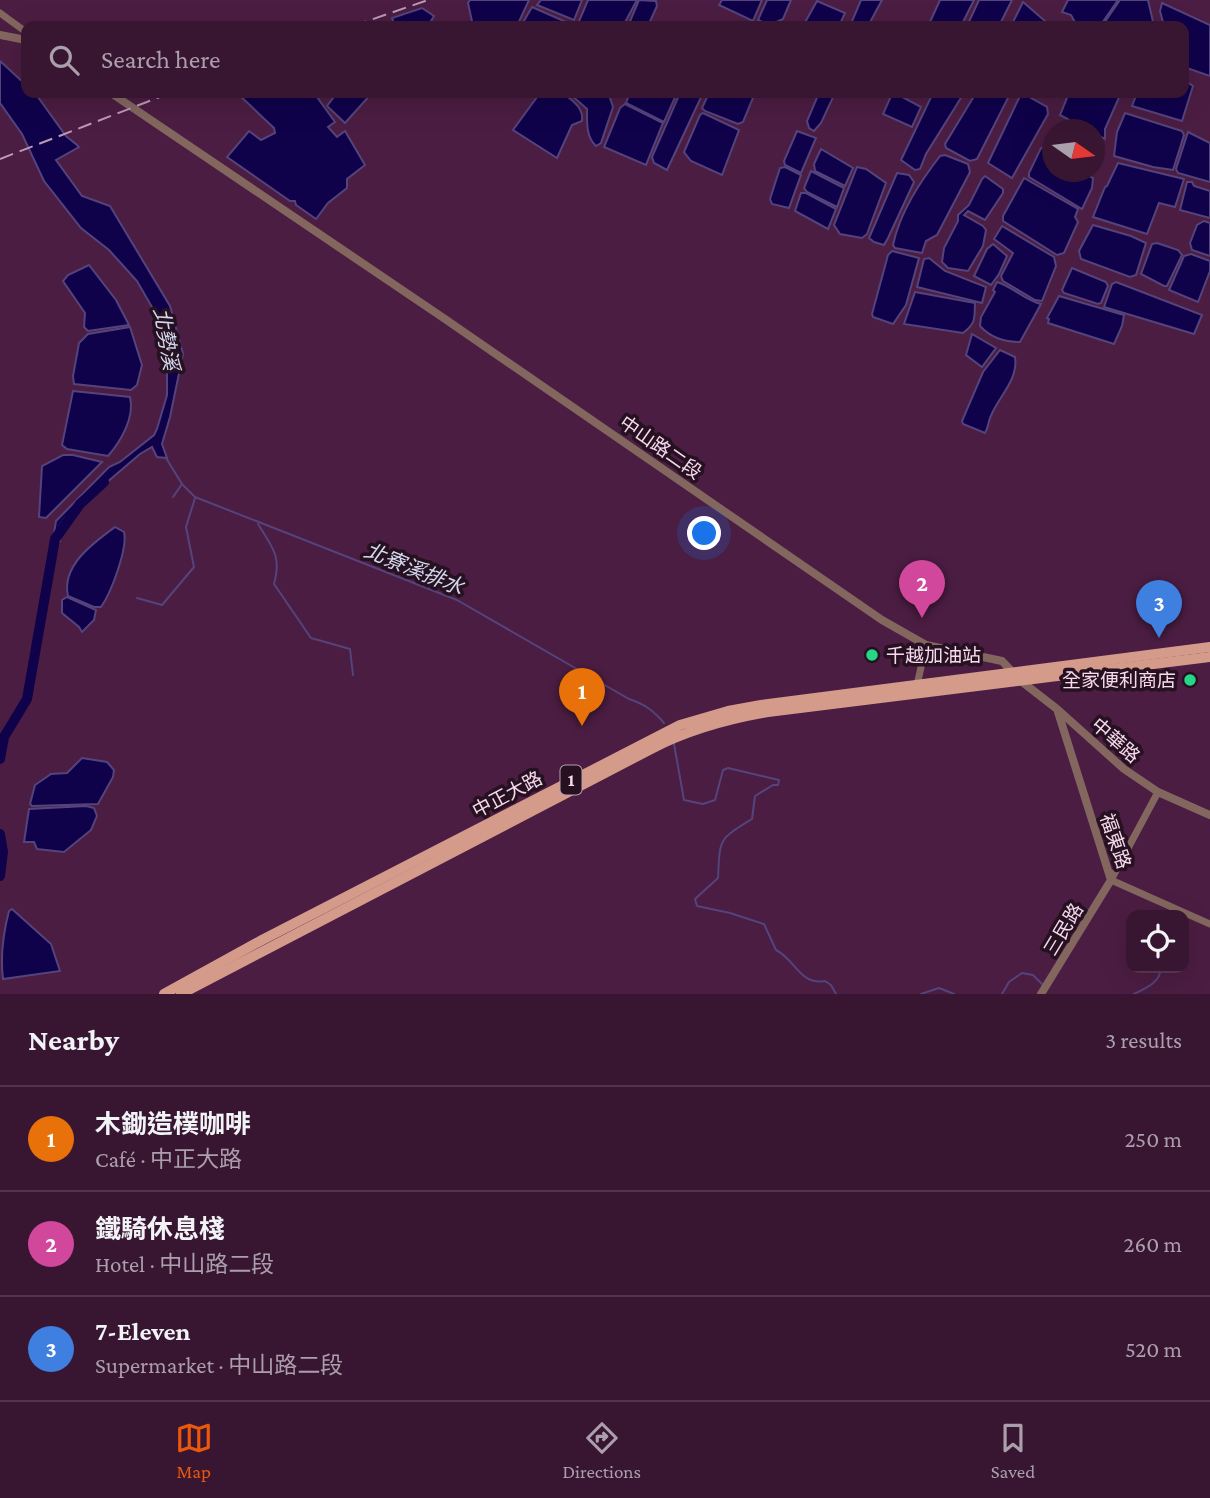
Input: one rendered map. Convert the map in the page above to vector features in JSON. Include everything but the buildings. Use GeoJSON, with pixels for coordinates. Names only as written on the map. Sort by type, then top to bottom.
{"type":"FeatureCollection","features":[{"type":"Feature","properties":{"kind":"main road","name":"1"},"geometry":{"type":"LineString","coordinates":[[1013,672],[1210,647]]}},
{"type":"Feature","properties":{"kind":"main road","name":"1"},"geometry":{"type":"LineString","coordinates":[[1021,681],[1210,657]]}},
{"type":"Feature","properties":{"kind":"main road","name":"中正大路"},"geometry":{"type":"LineString","coordinates":[[181,994],[198,980],[262,940],[680,726],[728,711],[761,705],[1013,672]]}},
{"type":"Feature","properties":{"kind":"main road","name":"中正大路"},"geometry":{"type":"LineString","coordinates":[[164,994],[198,980],[653,748],[696,729],[729,719],[768,712],[1021,681]]}},
{"type":"Feature","properties":{"kind":"street"},"geometry":{"type":"LineString","coordinates":[[0,13],[21,28]]}},
{"type":"Feature","properties":{"kind":"street"},"geometry":{"type":"LineString","coordinates":[[0,35],[21,39]]}},
{"type":"Feature","properties":{"kind":"street","name":"中山路二段"},"geometry":{"type":"LineString","coordinates":[[118,98],[445,319],[881,620],[926,645],[1002,661],[1013,672]]}},
{"type":"Feature","properties":{"kind":"street"},"geometry":{"type":"LineString","coordinates":[[917,685],[926,645]]}},
{"type":"Feature","properties":{"kind":"street","name":"中華路"},"geometry":{"type":"LineString","coordinates":[[1013,672],[1124,769],[1158,792],[1210,816]]}},
{"type":"Feature","properties":{"kind":"street","name":"福東路"},"geometry":{"type":"LineString","coordinates":[[1058,709],[1111,880],[1210,924]]}},
{"type":"Feature","properties":{"kind":"street"},"geometry":{"type":"LineString","coordinates":[[1111,880],[1158,792]]}},
{"type":"Feature","properties":{"kind":"street","name":"三民路"},"geometry":{"type":"LineString","coordinates":[[1041,993],[1111,880]]}},
{"type":"Feature","properties":{"kind":"water"},"geometry":{"type":"Polygon","coordinates":[[[470,0],[529,0],[519,21],[472,21],[468,3],[470,0]]]}},
{"type":"Feature","properties":{"kind":"water"},"geometry":{"type":"Polygon","coordinates":[[[541,0],[582,0],[574,20],[537,5],[541,0]]]}},
{"type":"Feature","properties":{"kind":"water"},"geometry":{"type":"Polygon","coordinates":[[[588,0],[637,0],[626,21],[579,21],[588,0]]]}},
{"type":"Feature","properties":{"kind":"water"},"geometry":{"type":"Polygon","coordinates":[[[639,0],[656,1],[657,6],[650,21],[630,21],[639,0]]]}},
{"type":"Feature","properties":{"kind":"water"},"geometry":{"type":"Polygon","coordinates":[[[722,0],[762,0],[753,21],[719,5],[722,0]]]}},
{"type":"Feature","properties":{"kind":"water"},"geometry":{"type":"Polygon","coordinates":[[[767,0],[791,0],[783,19],[758,20],[767,0]]]}},
{"type":"Feature","properties":{"kind":"water"},"geometry":{"type":"Polygon","coordinates":[[[861,0],[882,0],[871,21],[852,21],[861,0]]]}},
{"type":"Feature","properties":{"kind":"water"},"geometry":{"type":"Polygon","coordinates":[[[940,0],[974,0],[964,21],[930,21],[940,0]]]}},
{"type":"Feature","properties":{"kind":"water"},"geometry":{"type":"Polygon","coordinates":[[[979,0],[1012,0],[1002,21],[969,21],[979,0]]]}},
{"type":"Feature","properties":{"kind":"water"},"geometry":{"type":"Polygon","coordinates":[[[1068,0],[1118,0],[1103,21],[1074,21],[1071,15],[1062,12],[1068,0]]]}},
{"type":"Feature","properties":{"kind":"water"},"geometry":{"type":"Polygon","coordinates":[[[1120,0],[1148,0],[1153,21],[1105,21],[1120,0]]]}},
{"type":"Feature","properties":{"kind":"water"},"geometry":{"type":"Polygon","coordinates":[[[817,1],[845,13],[841,21],[806,21],[817,1]]]}},
{"type":"Feature","properties":{"kind":"water"},"geometry":{"type":"Polygon","coordinates":[[[1023,2],[1045,21],[1014,21],[1023,2]]]}},
{"type":"Feature","properties":{"kind":"water"},"geometry":{"type":"Polygon","coordinates":[[[1162,3],[1210,25],[1210,76],[1189,69],[1189,21],[1163,21],[1160,11],[1162,3]]]}},
{"type":"Feature","properties":{"kind":"water"},"geometry":{"type":"Polygon","coordinates":[[[532,7],[564,21],[524,21],[532,7]]]}},
{"type":"Feature","properties":{"kind":"water"},"geometry":{"type":"Polygon","coordinates":[[[422,8],[434,16],[431,21],[393,21],[392,18],[422,8]]]}},
{"type":"Feature","properties":{"kind":"water","name":"北勢溪"},"geometry":{"type":"Polygon","coordinates":[[[0,61],[21,80],[21,98],[39,98],[66,136],[79,147],[56,160],[82,196],[110,206],[170,306],[183,354],[162,444],[167,458],[157,457],[152,447],[140,454],[65,518],[58,528],[60,541],[53,539],[56,521],[109,467],[120,462],[154,435],[167,395],[167,347],[164,328],[137,281],[109,250],[81,228],[44,181],[22,134],[0,103],[0,61]]]}},
{"type":"Feature","properties":{"kind":"water"},"geometry":{"type":"Polygon","coordinates":[[[1189,83],[1193,86],[1182,121],[1132,106],[1135,98],[1189,98],[1189,83]]]}},
{"type":"Feature","properties":{"kind":"water"},"geometry":{"type":"Polygon","coordinates":[[[242,98],[318,98],[335,122],[328,127],[337,137],[345,131],[365,165],[347,179],[347,188],[328,203],[316,219],[296,205],[295,201],[290,201],[227,157],[249,131],[261,140],[275,133],[274,128],[242,98]]]}},
{"type":"Feature","properties":{"kind":"water"},"geometry":{"type":"Polygon","coordinates":[[[333,98],[368,98],[345,123],[327,106],[333,98]]]}},
{"type":"Feature","properties":{"kind":"water"},"geometry":{"type":"Polygon","coordinates":[[[536,98],[569,98],[577,105],[582,116],[582,121],[572,125],[557,158],[513,130],[536,98]]]}},
{"type":"Feature","properties":{"kind":"water"},"geometry":{"type":"Polygon","coordinates":[[[575,98],[610,98],[613,107],[601,143],[596,146],[589,134],[587,109],[575,98]]]}},
{"type":"Feature","properties":{"kind":"water"},"geometry":{"type":"Polygon","coordinates":[[[628,98],[675,98],[664,122],[626,103],[628,98]]]}},
{"type":"Feature","properties":{"kind":"water"},"geometry":{"type":"Polygon","coordinates":[[[678,98],[701,98],[667,170],[654,163],[652,157],[678,98]]]}},
{"type":"Feature","properties":{"kind":"water"},"geometry":{"type":"Polygon","coordinates":[[[707,98],[753,98],[743,122],[738,124],[702,108],[707,98]]]}},
{"type":"Feature","properties":{"kind":"water"},"geometry":{"type":"Polygon","coordinates":[[[817,98],[833,98],[821,123],[814,131],[809,128],[807,121],[817,98]]]}},
{"type":"Feature","properties":{"kind":"water"},"geometry":{"type":"Polygon","coordinates":[[[890,98],[904,98],[921,107],[912,127],[883,114],[890,98]]]}},
{"type":"Feature","properties":{"kind":"water"},"geometry":{"type":"Polygon","coordinates":[[[931,98],[961,98],[926,154],[920,169],[915,170],[901,160],[931,98]]]}},
{"type":"Feature","properties":{"kind":"water"},"geometry":{"type":"Polygon","coordinates":[[[973,98],[1008,98],[977,159],[970,161],[946,148],[945,144],[973,98]]]}},
{"type":"Feature","properties":{"kind":"water"},"geometry":{"type":"Polygon","coordinates":[[[1019,98],[1031,98],[1047,107],[1048,114],[1042,119],[1042,125],[1012,178],[988,163],[1019,98]]]}},
{"type":"Feature","properties":{"kind":"water"},"geometry":{"type":"Polygon","coordinates":[[[1067,98],[1119,98],[1105,129],[1105,119],[1067,119],[1060,115],[1067,98]]]}},
{"type":"Feature","properties":{"kind":"water"},"geometry":{"type":"Polygon","coordinates":[[[625,104],[663,123],[646,165],[604,147],[620,108],[625,104]]]}},
{"type":"Feature","properties":{"kind":"water"},"geometry":{"type":"Polygon","coordinates":[[[703,113],[739,130],[722,175],[691,161],[684,152],[703,113]]]}},
{"type":"Feature","properties":{"kind":"water"},"geometry":{"type":"Polygon","coordinates":[[[1125,113],[1182,131],[1184,135],[1173,170],[1114,156],[1117,132],[1125,113]]]}},
{"type":"Feature","properties":{"kind":"water"},"geometry":{"type":"Polygon","coordinates":[[[797,131],[816,138],[801,173],[785,165],[784,161],[797,131]]]}},
{"type":"Feature","properties":{"kind":"water"},"geometry":{"type":"Polygon","coordinates":[[[1188,132],[1210,143],[1210,182],[1178,173],[1176,169],[1188,132]]]}},
{"type":"Feature","properties":{"kind":"water"},"geometry":{"type":"Polygon","coordinates":[[[1041,148],[1042,182],[1093,182],[1082,209],[1029,177],[1041,148]]]}},
{"type":"Feature","properties":{"kind":"water"},"geometry":{"type":"Polygon","coordinates":[[[821,149],[853,168],[845,186],[815,171],[814,164],[821,149]]]}},
{"type":"Feature","properties":{"kind":"water"},"geometry":{"type":"Polygon","coordinates":[[[945,155],[968,164],[970,172],[937,235],[926,241],[922,253],[895,248],[893,245],[900,221],[912,198],[940,156],[945,155]]]}},
{"type":"Feature","properties":{"kind":"water"},"geometry":{"type":"Polygon","coordinates":[[[1118,163],[1184,179],[1175,207],[1159,203],[1147,234],[1093,217],[1118,163]]]}},
{"type":"Feature","properties":{"kind":"water"},"geometry":{"type":"Polygon","coordinates":[[[785,167],[801,175],[789,208],[772,204],[770,199],[780,168],[785,167]]]}},
{"type":"Feature","properties":{"kind":"water"},"geometry":{"type":"Polygon","coordinates":[[[857,167],[866,169],[886,183],[867,234],[862,238],[840,234],[834,225],[857,167]]]}},
{"type":"Feature","properties":{"kind":"water"},"geometry":{"type":"Polygon","coordinates":[[[811,171],[844,188],[837,207],[804,188],[811,171]]]}},
{"type":"Feature","properties":{"kind":"water"},"geometry":{"type":"Polygon","coordinates":[[[897,173],[909,175],[914,182],[884,245],[869,238],[897,173]]]}},
{"type":"Feature","properties":{"kind":"water"},"geometry":{"type":"Polygon","coordinates":[[[985,176],[1003,189],[1003,193],[985,220],[968,211],[964,215],[986,230],[983,246],[968,271],[948,268],[942,262],[944,248],[958,221],[958,215],[969,205],[985,176]]]}},
{"type":"Feature","properties":{"kind":"water"},"geometry":{"type":"Polygon","coordinates":[[[1024,178],[1078,209],[1075,217],[1078,222],[1064,253],[1057,255],[1003,221],[1003,216],[1024,178]]]}},
{"type":"Feature","properties":{"kind":"water"},"geometry":{"type":"Polygon","coordinates":[[[1187,182],[1210,191],[1210,218],[1180,210],[1187,182]]]}},
{"type":"Feature","properties":{"kind":"water"},"geometry":{"type":"Polygon","coordinates":[[[801,193],[836,209],[828,229],[795,211],[801,193]]]}},
{"type":"Feature","properties":{"kind":"water"},"geometry":{"type":"Polygon","coordinates":[[[1204,221],[1210,223],[1210,256],[1192,250],[1190,243],[1197,225],[1204,221]]]}},
{"type":"Feature","properties":{"kind":"water"},"geometry":{"type":"Polygon","coordinates":[[[1093,225],[1146,243],[1136,275],[1130,277],[1081,259],[1079,251],[1093,225]]]}},
{"type":"Feature","properties":{"kind":"water"},"geometry":{"type":"Polygon","coordinates":[[[1002,226],[1054,257],[1056,266],[1042,301],[1035,300],[1003,281],[1001,276],[1013,253],[994,239],[1002,226]]]}},
{"type":"Feature","properties":{"kind":"water"},"geometry":{"type":"Polygon","coordinates":[[[993,244],[1007,256],[991,285],[974,276],[987,249],[993,244]]]}},
{"type":"Feature","properties":{"kind":"water"},"geometry":{"type":"Polygon","coordinates":[[[1152,244],[1178,250],[1182,255],[1167,286],[1141,274],[1152,244]]]}},
{"type":"Feature","properties":{"kind":"water"},"geometry":{"type":"Polygon","coordinates":[[[892,251],[919,258],[906,305],[893,324],[873,317],[872,314],[888,255],[892,251]]]}},
{"type":"Feature","properties":{"kind":"water"},"geometry":{"type":"Polygon","coordinates":[[[1191,254],[1210,261],[1210,271],[1198,302],[1169,290],[1184,256],[1191,254]]]}},
{"type":"Feature","properties":{"kind":"water"},"geometry":{"type":"Polygon","coordinates":[[[929,258],[945,271],[986,287],[982,303],[917,287],[924,259],[929,258]]]}},
{"type":"Feature","properties":{"kind":"water"},"geometry":{"type":"Polygon","coordinates":[[[89,265],[116,300],[129,325],[88,331],[84,327],[85,313],[63,281],[68,275],[89,265]]]}},
{"type":"Feature","properties":{"kind":"water"},"geometry":{"type":"Polygon","coordinates":[[[1072,268],[1106,282],[1108,286],[1101,303],[1064,293],[1062,290],[1072,268]]]}},
{"type":"Feature","properties":{"kind":"water"},"geometry":{"type":"Polygon","coordinates":[[[997,282],[1041,304],[1020,342],[989,334],[980,326],[981,317],[995,292],[993,290],[997,282]]]}},
{"type":"Feature","properties":{"kind":"water"},"geometry":{"type":"Polygon","coordinates":[[[1116,282],[1202,315],[1194,334],[1104,307],[1112,284],[1116,282]]]}},
{"type":"Feature","properties":{"kind":"water"},"geometry":{"type":"Polygon","coordinates":[[[915,292],[975,303],[973,323],[963,333],[904,324],[915,292]]]}},
{"type":"Feature","properties":{"kind":"water"},"geometry":{"type":"Polygon","coordinates":[[[1059,296],[1124,315],[1114,344],[1048,323],[1047,318],[1059,296]]]}},
{"type":"Feature","properties":{"kind":"water"},"geometry":{"type":"Polygon","coordinates":[[[130,327],[142,365],[137,385],[131,390],[74,384],[79,343],[88,334],[130,327]]]}},
{"type":"Feature","properties":{"kind":"water"},"geometry":{"type":"Polygon","coordinates":[[[972,334],[996,348],[982,367],[966,355],[972,334]]]}},
{"type":"Feature","properties":{"kind":"water"},"geometry":{"type":"Polygon","coordinates":[[[1000,350],[1015,357],[1014,373],[993,411],[985,433],[963,424],[962,421],[983,372],[1000,350]]]}},
{"type":"Feature","properties":{"kind":"water"},"geometry":{"type":"Polygon","coordinates":[[[73,391],[130,397],[129,421],[108,456],[67,449],[62,445],[73,391]]]}},
{"type":"Feature","properties":{"kind":"water"},"geometry":{"type":"Polygon","coordinates":[[[63,455],[102,462],[46,518],[39,517],[42,466],[63,455]]]}},
{"type":"Feature","properties":{"kind":"water"},"geometry":{"type":"Polygon","coordinates":[[[115,527],[124,532],[124,548],[114,581],[101,607],[94,607],[68,596],[67,585],[74,565],[97,540],[115,527]]]}},
{"type":"Feature","properties":{"kind":"water"},"geometry":{"type":"Polygon","coordinates":[[[67,597],[96,610],[94,620],[82,632],[62,613],[62,600],[67,597]]]}},
{"type":"Feature","properties":{"kind":"water"},"geometry":{"type":"Polygon","coordinates":[[[82,758],[107,762],[114,770],[98,804],[30,804],[35,785],[51,774],[67,773],[82,758]]]}},
{"type":"Feature","properties":{"kind":"water"},"geometry":{"type":"Polygon","coordinates":[[[86,806],[94,808],[97,816],[91,830],[64,852],[37,849],[34,842],[24,842],[29,809],[86,806]]]}},
{"type":"Feature","properties":{"kind":"water"},"geometry":{"type":"Polygon","coordinates":[[[12,909],[51,944],[60,971],[3,979],[4,936],[9,911],[12,909]]]}},
{"type":"Feature","properties":{"kind":"waterway","name":"北寮溪排水"},"geometry":{"type":"LineString","coordinates":[[166,458],[182,484],[195,497],[457,600],[629,699],[644,705],[664,723]]}},
{"type":"Feature","properties":{"kind":"waterway","name":"北勢溪"},"geometry":{"type":"LineString","coordinates":[[0,759],[4,737],[27,699],[55,539],[80,504],[104,482]]}},
{"type":"Feature","properties":{"kind":"waterway"},"geometry":{"type":"LineString","coordinates":[[173,497],[182,484]]}},
{"type":"Feature","properties":{"kind":"waterway"},"geometry":{"type":"LineString","coordinates":[[137,598],[162,605],[194,567],[186,527],[195,498]]}},
{"type":"Feature","properties":{"kind":"waterway"},"geometry":{"type":"LineString","coordinates":[[258,524],[276,559],[274,584],[311,638],[350,649],[353,675]]}},
{"type":"Feature","properties":{"kind":"waterway","name":"北寮溪排水"},"geometry":{"type":"LineString","coordinates":[[674,744],[684,800],[703,804],[715,800],[723,770],[728,768],[779,780],[778,785],[773,785],[755,796],[752,819],[723,841],[718,878],[695,899],[697,906],[764,924],[776,950],[809,980],[825,981],[836,994]]}},
{"type":"Feature","properties":{"kind":"waterway","name":"北勢溪"},"geometry":{"type":"LineString","coordinates":[[0,834],[3,852],[0,876]]}},
{"type":"Feature","properties":{"kind":"waterway","name":"北寮溪排水"},"geometry":{"type":"LineString","coordinates":[[1002,994],[1009,982],[1022,973],[1033,975],[1044,986]]}},
{"type":"Feature","properties":{"kind":"waterway","name":"北寮溪排水"},"geometry":{"type":"LineString","coordinates":[[1134,994],[1148,987],[1160,973]]}},
{"type":"Feature","properties":{"kind":"waterway","name":"北寮溪排水"},"geometry":{"type":"LineString","coordinates":[[921,994],[939,988],[954,994]]}},
{"type":"Feature","properties":{"kind":"railway"},"geometry":{"type":"LineString","coordinates":[[367,21],[428,0]]}},
{"type":"Feature","properties":{"kind":"railway"},"geometry":{"type":"LineString","coordinates":[[0,159],[157,98]]}},
{"type":"Feature","properties":{"kind":"place","name":"鐵騎休息棧"},"geometry":{"type":"Point","coordinates":[922,618]}},
{"type":"Feature","properties":{"kind":"place","name":"7-Eleven"},"geometry":{"type":"Point","coordinates":[1159,638]}},
{"type":"Feature","properties":{"kind":"place","name":"千越加油站"},"geometry":{"type":"Point","coordinates":[872,655]}},
{"type":"Feature","properties":{"kind":"place","name":"全家便利商店"},"geometry":{"type":"Point","coordinates":[1190,680]}},
{"type":"Feature","properties":{"kind":"place","name":"木鋤造樸咖啡"},"geometry":{"type":"Point","coordinates":[582,726]}}]}
